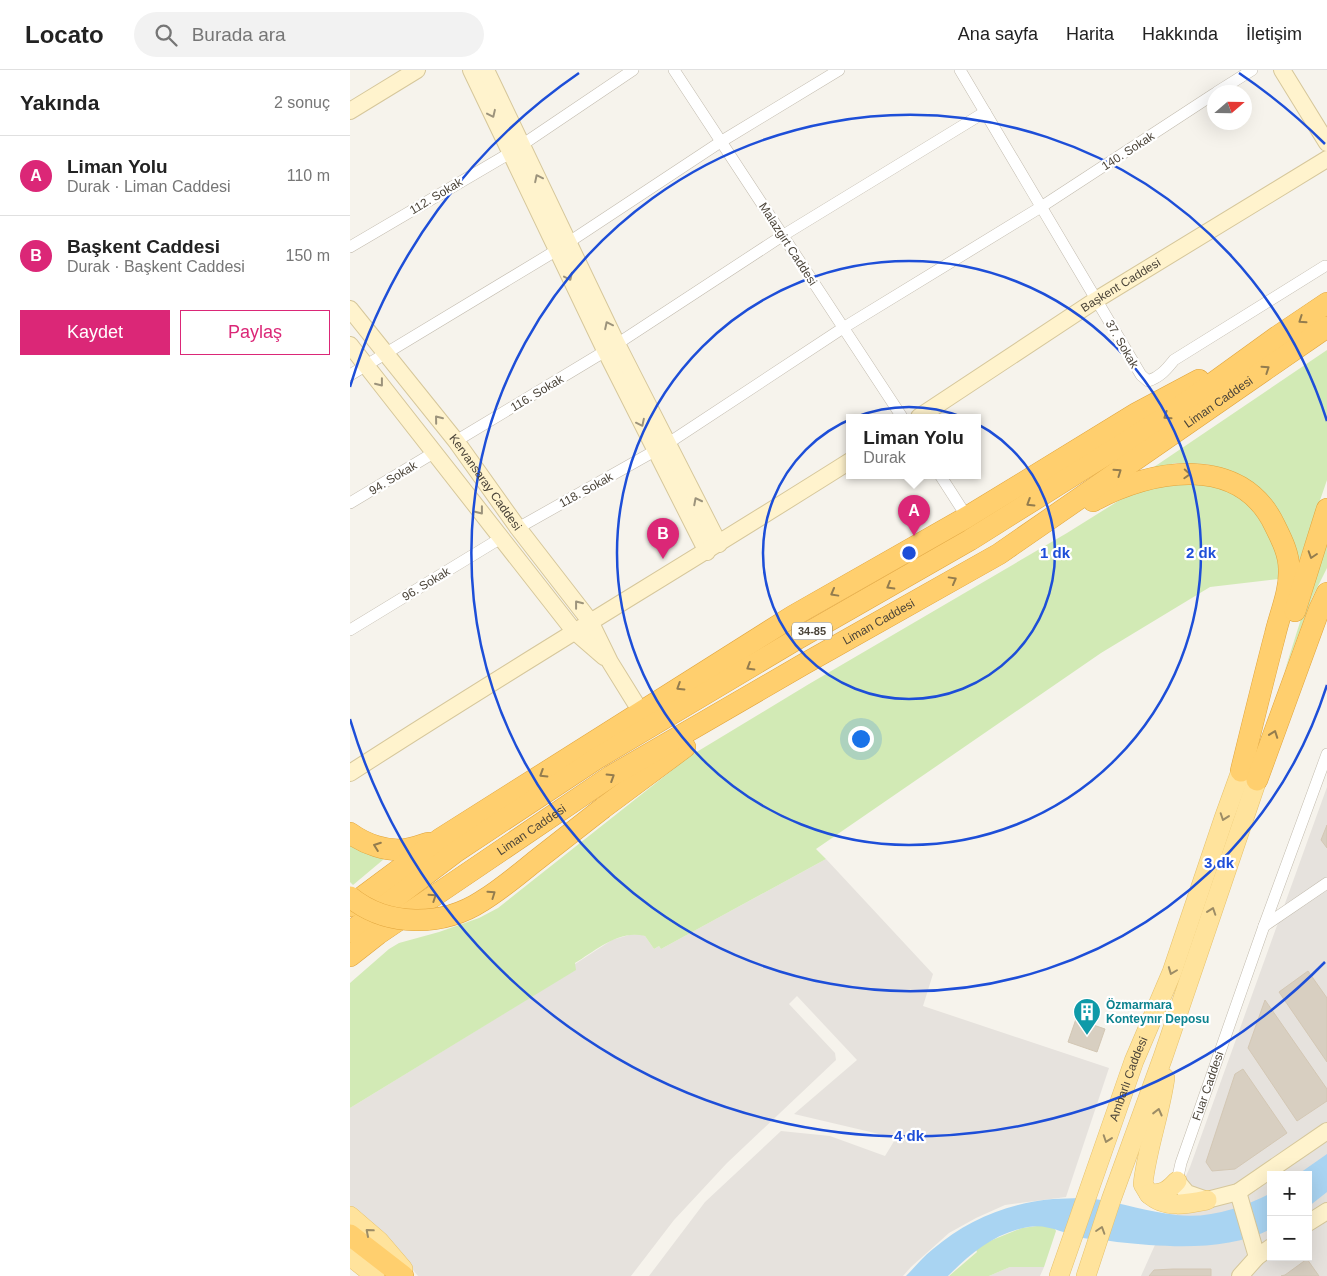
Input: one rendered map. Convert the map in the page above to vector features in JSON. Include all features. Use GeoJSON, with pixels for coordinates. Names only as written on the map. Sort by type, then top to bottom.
{"type":"FeatureCollection","features":[{"type":"Feature","properties":{"kind":"highway","name":"Liman Caddesi"},"geometry":{"type":"LineString","coordinates":[[350,932],[457,851],[596,759],[797,639],[970,540],[1166,417],[1327,303]]}},
{"type":"Feature","properties":{"kind":"highway","name":"Liman Caddesi"},"geometry":{"type":"LineString","coordinates":[[350,956],[378,934],[611,776],[804,664],[1000,554],[1327,327]]}},
{"type":"Feature","properties":{"kind":"highway"},"geometry":{"type":"LineString","coordinates":[[350,906],[440,839],[793,616],[968,517],[1137,414],[1278,336]]}},
{"type":"Feature","properties":{"kind":"highway"},"geometry":{"type":"LineString","coordinates":[[1000,554],[1107,493],[1146,479],[1179,473],[1206,475],[1234,483],[1252,494],[1271,518],[1284,546],[1289,568],[1288,588],[1249,776]]}},
{"type":"Feature","properties":{"kind":"highway"},"geometry":{"type":"LineString","coordinates":[[1249,776],[1278,664],[1327,509]]}},
{"type":"Feature","properties":{"kind":"highway"},"geometry":{"type":"LineString","coordinates":[[1249,776],[1327,592]]}},
{"type":"Feature","properties":{"kind":"highway"},"geometry":{"type":"LineString","coordinates":[[350,897],[386,916],[411,921],[429,920],[456,914],[481,902],[704,733],[804,664]]}},
{"type":"Feature","properties":{"kind":"highway"},"geometry":{"type":"LineString","coordinates":[[350,833],[358,839],[386,849],[406,849],[440,839]]}},
{"type":"Feature","properties":{"kind":"highway"},"geometry":{"type":"LineString","coordinates":[[350,1236],[403,1276]]}},
{"type":"Feature","properties":{"kind":"main road","name":"Ambarlı Caddesi"},"geometry":{"type":"LineString","coordinates":[[1086,1276],[1169,1037],[1249,776]]}},
{"type":"Feature","properties":{"kind":"main road","name":"Ambarlı Caddesi"},"geometry":{"type":"LineString","coordinates":[[1059,1276],[1134,1061],[1172,972],[1224,818],[1249,776]]}},
{"type":"Feature","properties":{"kind":"main road"},"geometry":{"type":"LineString","coordinates":[[1169,1037],[1163,1091],[1142,1184],[1154,1199],[1164,1203],[1181,1205],[1207,1200]]}},
{"type":"Feature","properties":{"kind":"main road"},"geometry":{"type":"LineString","coordinates":[[1149,1194],[1164,1193],[1177,1181]]}},
{"type":"Feature","properties":{"kind":"main road"},"geometry":{"type":"LineString","coordinates":[[350,1236],[375,1276]]}},
{"type":"Feature","properties":{"kind":"main road"},"geometry":{"type":"LineString","coordinates":[[350,1236],[378,1241],[408,1276]]}},
{"type":"Feature","properties":{"kind":"street"},"geometry":{"type":"LineString","coordinates":[[350,111],[417,70]]}},
{"type":"Feature","properties":{"kind":"street"},"geometry":{"type":"LineString","coordinates":[[471,70],[516,148]]}},
{"type":"Feature","properties":{"kind":"street"},"geometry":{"type":"LineString","coordinates":[[486,70],[516,148],[563,247],[611,348],[713,548]]}},
{"type":"Feature","properties":{"kind":"street","name":"112. Sokak"},"geometry":{"type":"LineString","coordinates":[[350,247],[516,148],[633,70]]}},
{"type":"Feature","properties":{"kind":"street","name":"Malazgirt Caddesi"},"geometry":{"type":"LineString","coordinates":[[674,70],[900,414]]}},
{"type":"Feature","properties":{"kind":"street"},"geometry":{"type":"LineString","coordinates":[[350,375],[563,247],[722,141],[840,70]]}},
{"type":"Feature","properties":{"kind":"street","name":"37. Sokak"},"geometry":{"type":"LineString","coordinates":[[960,70],[1141,375],[1148,381],[1157,378],[1174,360],[1325,266]]}},
{"type":"Feature","properties":{"kind":"street","name":"140. Sokak"},"geometry":{"type":"LineString","coordinates":[[1229,85],[1252,70]]}},
{"type":"Feature","properties":{"kind":"street"},"geometry":{"type":"LineString","coordinates":[[1282,70],[1327,143]]}},
{"type":"Feature","properties":{"kind":"street","name":"140. Sokak"},"geometry":{"type":"LineString","coordinates":[[843,328],[1041,207],[1207,99]]}},
{"type":"Feature","properties":{"kind":"street","name":"116. Sokak"},"geometry":{"type":"LineString","coordinates":[[456,441],[611,348],[782,236],[985,112]]}},
{"type":"Feature","properties":{"kind":"street","name":"Başkent Caddesi"},"geometry":{"type":"LineString","coordinates":[[924,414],[1096,300],[1327,158]]}},
{"type":"Feature","properties":{"kind":"street","name":"Kervansaray Caddesi"},"geometry":{"type":"LineString","coordinates":[[350,310],[456,441],[518,528],[590,621],[610,662],[641,712]]}},
{"type":"Feature","properties":{"kind":"street","name":"118. Sokak"},"geometry":{"type":"LineString","coordinates":[[518,528],[661,448],[843,328]]}},
{"type":"Feature","properties":{"kind":"street","name":"Kervansaray Caddesi"},"geometry":{"type":"LineString","coordinates":[[350,344],[574,631],[610,662]]}},
{"type":"Feature","properties":{"kind":"street","name":"94. Sokak"},"geometry":{"type":"LineString","coordinates":[[350,503],[435,452]]}},
{"type":"Feature","properties":{"kind":"street"},"geometry":{"type":"LineString","coordinates":[[350,773],[590,621],[713,548],[846,464]]}},
{"type":"Feature","properties":{"kind":"street"},"geometry":{"type":"LineString","coordinates":[[943,479],[968,517]]}},
{"type":"Feature","properties":{"kind":"street","name":"96. Sokak"},"geometry":{"type":"LineString","coordinates":[[350,630],[501,538]]}},
{"type":"Feature","properties":{"kind":"street","name":"Fuar Caddesi"},"geometry":{"type":"LineString","coordinates":[[1177,1181],[1181,1163],[1264,926],[1327,754]]}},
{"type":"Feature","properties":{"kind":"street"},"geometry":{"type":"LineString","coordinates":[[1264,926],[1327,883]]}},
{"type":"Feature","properties":{"kind":"street"},"geometry":{"type":"LineString","coordinates":[[1177,1181],[1187,1193],[1207,1200],[1239,1196],[1327,1131]]}},
{"type":"Feature","properties":{"kind":"street"},"geometry":{"type":"LineString","coordinates":[[1239,1196],[1255,1249],[1240,1276]]}},
{"type":"Feature","properties":{"kind":"street"},"geometry":{"type":"LineString","coordinates":[[1312,1220],[1327,1211]]}},
{"type":"Feature","properties":{"kind":"street"},"geometry":{"type":"LineString","coordinates":[[1255,1249],[1267,1248]]}},
{"type":"Feature","properties":{"kind":"shaded area"},"geometry":{"type":"Polygon","coordinates":[[[1327,787],[1327,1276],[1141,1276],[1190,1167],[1327,787]]]}},
{"type":"Feature","properties":{"kind":"shaded area"},"geometry":{"type":"Polygon","coordinates":[[[826,859],[933,974],[923,1006],[1109,1068],[1066,1197],[1005,1205],[976,1218],[949,1233],[903,1276],[649,1276],[705,1202],[781,1131],[830,1136],[885,1156],[896,1138],[794,1114],[857,1060],[797,996],[789,1004],[835,1053],[836,1060],[727,1163],[674,1220],[631,1276],[418,1276],[399,1253],[350,1207],[350,1108],[575,970],[575,964],[612,940],[639,934],[645,936],[654,949],[659,946],[661,949],[826,859]]]}},
{"type":"Feature","properties":{"kind":"shaded area"},"geometry":{"type":"Polygon","coordinates":[[[1010,1267],[1044,1267],[1040,1276],[989,1276],[1010,1267]]]}},
{"type":"Feature","properties":{"kind":"green space"},"geometry":{"type":"Polygon","coordinates":[[[1327,350],[1327,480],[1296,570],[1244,478],[1225,469],[1206,464],[1176,463],[1151,469],[1327,350]]]}},
{"type":"Feature","properties":{"kind":"green space"},"geometry":{"type":"Polygon","coordinates":[[[1198,478],[1247,500],[1279,551],[1279,579],[1210,587],[1101,653],[816,849],[826,859],[661,949],[659,946],[654,949],[645,936],[626,936],[608,942],[575,963],[576,970],[350,1108],[350,983],[389,949],[399,943],[479,918],[498,908],[690,756],[1067,533],[1131,493],[1198,478]]]}},
{"type":"Feature","properties":{"kind":"green space"},"geometry":{"type":"Polygon","coordinates":[[[1327,536],[1327,568],[1312,598],[1284,673],[1327,536]]]}},
{"type":"Feature","properties":{"kind":"green space"},"geometry":{"type":"Polygon","coordinates":[[[350,840],[384,859],[353,885],[350,882],[350,840]]]}},
{"type":"Feature","properties":{"kind":"green space"},"geometry":{"type":"Polygon","coordinates":[[[1053,1225],[1056,1231],[1044,1267],[1010,1267],[989,1276],[949,1276],[977,1252],[975,1247],[1022,1228],[1053,1225]]]}},
{"type":"Feature","properties":{"kind":"water"},"geometry":{"type":"Polygon","coordinates":[[[1327,1154],[1327,1192],[1312,1204],[1312,1171],[1303,1171],[1327,1154]]]}},
{"type":"Feature","properties":{"kind":"water"},"geometry":{"type":"Polygon","coordinates":[[[1267,1195],[1267,1231],[1235,1241],[1216,1245],[1196,1246],[1155,1245],[1083,1238],[1042,1226],[1035,1226],[1016,1230],[994,1239],[966,1259],[948,1276],[906,1276],[929,1252],[974,1221],[1020,1204],[1053,1199],[1090,1198],[1166,1214],[1188,1216],[1213,1214],[1249,1203],[1267,1195]]]}},
{"type":"Feature","properties":{"kind":"building"},"geometry":{"type":"Polygon","coordinates":[[[1327,825],[1327,848],[1321,840],[1327,825]]]}},
{"type":"Feature","properties":{"kind":"building"},"geometry":{"type":"Polygon","coordinates":[[[1308,971],[1327,998],[1327,1062],[1279,992],[1308,971]]]}},
{"type":"Feature","properties":{"kind":"building"},"geometry":{"type":"Polygon","coordinates":[[[1265,1000],[1327,1089],[1327,1101],[1297,1121],[1248,1048],[1265,1000]]]}},
{"type":"Feature","properties":{"kind":"building","name":"Özmarmara Konteynır Deposu"},"geometry":{"type":"Polygon","coordinates":[[[1076,1019],[1105,1029],[1097,1052],[1068,1042],[1076,1019]]]}},
{"type":"Feature","properties":{"kind":"building"},"geometry":{"type":"Polygon","coordinates":[[[1243,1069],[1287,1133],[1235,1169],[1212,1171],[1206,1162],[1235,1074],[1243,1069]]]}},
{"type":"Feature","properties":{"kind":"building"},"geometry":{"type":"Polygon","coordinates":[[[1304,1261],[1308,1261],[1319,1276],[1281,1276],[1304,1261]]]}},
{"type":"Feature","properties":{"kind":"building"},"geometry":{"type":"Polygon","coordinates":[[[1211,1269],[1211,1276],[1149,1276],[1154,1270],[1211,1269]]]}},
{"type":"Feature","properties":{"kind":"place","name":"Liman Yolu"},"geometry":{"type":"Point","coordinates":[914,536]}},
{"type":"Feature","properties":{"kind":"place","name":"Başkent Caddesi"},"geometry":{"type":"Point","coordinates":[663,559]}},
{"type":"Feature","properties":{"kind":"place","name":"Özmarmara Konteynır Deposu"},"geometry":{"type":"Point","coordinates":[1087,1036]}}]}
